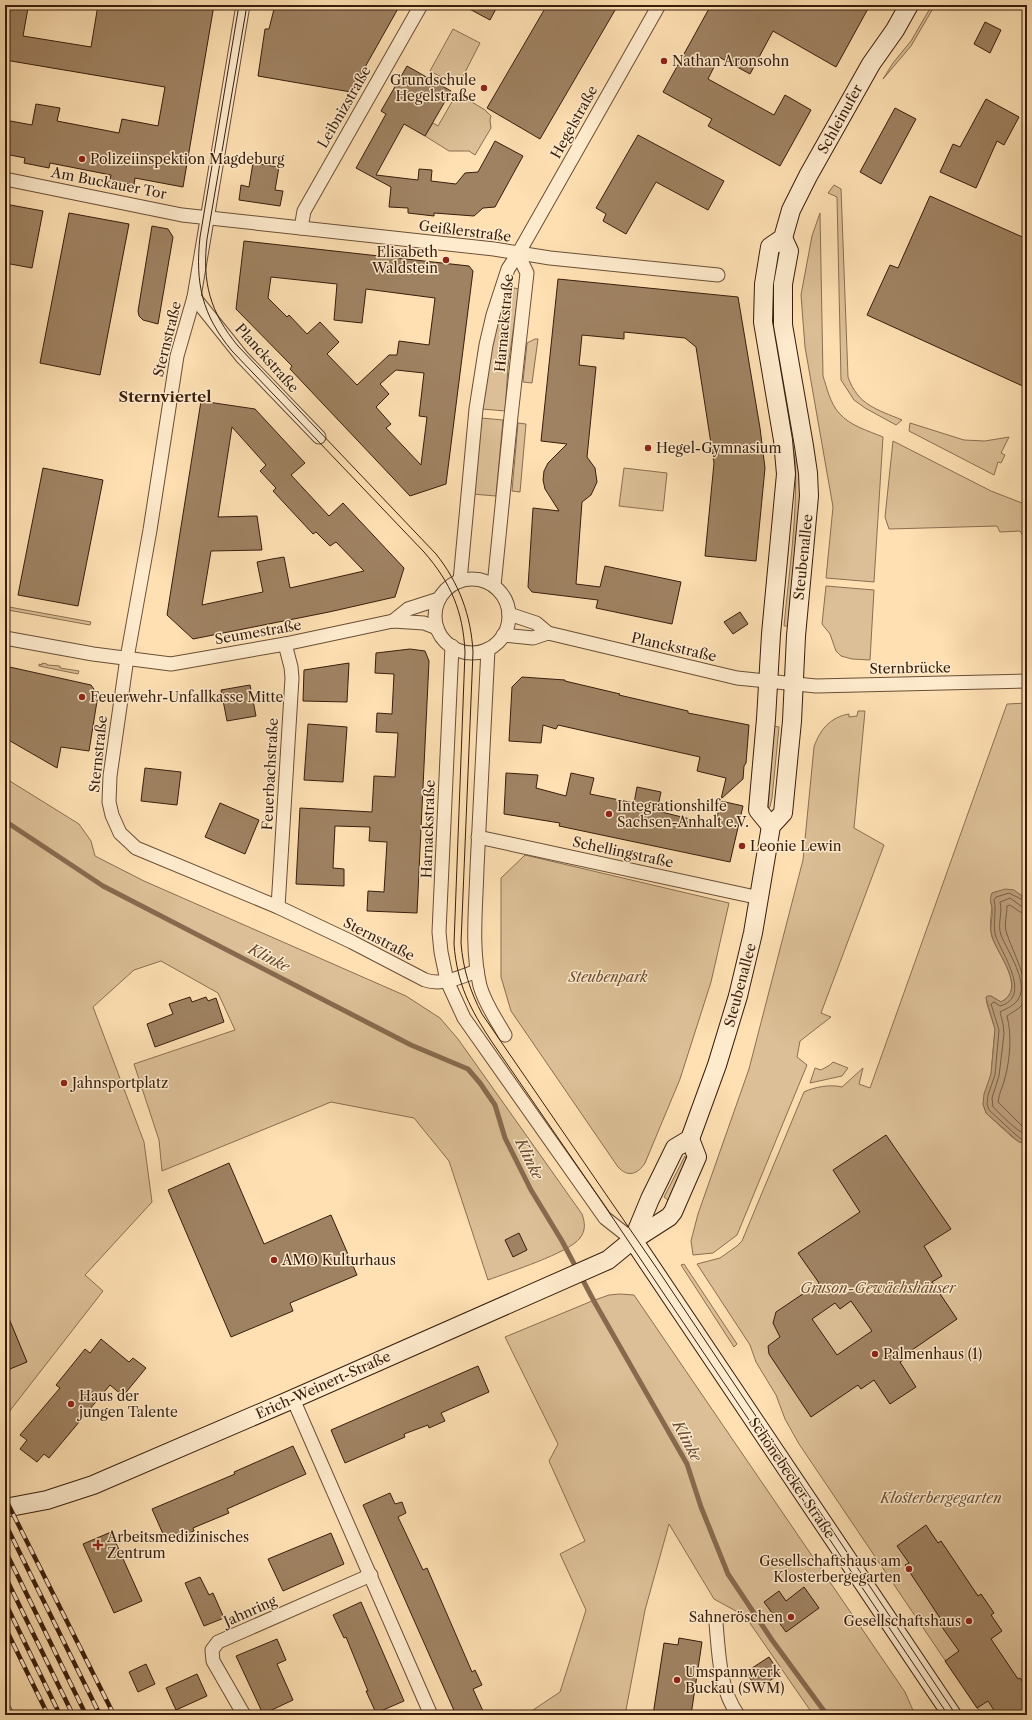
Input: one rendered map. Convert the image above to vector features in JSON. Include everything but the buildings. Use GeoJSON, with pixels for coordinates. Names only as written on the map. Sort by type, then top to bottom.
{"type":"FeatureCollection","features":[{"type":"Feature","properties":{"kind":"main road","name":"Schleinufer"},"geometry":{"type":"LineString","coordinates":[[783,238],[791,210],[808,176],[871,64],[895,30],[909,5]]}},
{"type":"Feature","properties":{"kind":"main road","name":"Steubenallee"},"geometry":{"type":"LineString","coordinates":[[690,1139],[726,1037],[741,982],[760,898],[770,826],[783,813],[792,721],[796,636],[808,511],[809,484],[784,330],[783,284],[789,251],[783,238],[770,247],[764,284],[763,306],[764,331],[783,440],[786,474],[758,810],[770,826]]}},
{"type":"Feature","properties":{"kind":"main road"},"geometry":{"type":"LineString","coordinates":[[690,1139],[697,1157],[673,1212],[669,1217],[632,1240],[675,1148],[690,1139]]}},
{"type":"Feature","properties":{"kind":"main road","name":"Erich-Weinert-Straße"},"geometry":{"type":"LineString","coordinates":[[5,1508],[47,1500],[71,1493],[293,1399],[591,1268],[608,1260],[632,1240]]}},
{"type":"Feature","properties":{"kind":"main road","name":"Schönebecker Straße"},"geometry":{"type":"LineString","coordinates":[[632,1240],[952,1715]]}},
{"type":"Feature","properties":{"kind":"street","name":"Sternstraße"},"geometry":{"type":"LineString","coordinates":[[243,5],[194,297],[177,356],[145,560],[127,658],[109,791],[110,810],[120,833],[132,845],[150,855],[278,907],[352,942],[425,980],[438,983],[447,981]]}},
{"type":"Feature","properties":{"kind":"street","name":"Leibnizstraße"},"geometry":{"type":"LineString","coordinates":[[301,228],[304,211],[421,5]]}},
{"type":"Feature","properties":{"kind":"street","name":"Hegelstraße"},"geometry":{"type":"LineString","coordinates":[[518,254],[659,5]]}},
{"type":"Feature","properties":{"kind":"street","name":"Am Buckauer Tor"},"geometry":{"type":"LineString","coordinates":[[5,179],[146,208],[207,217]]}},
{"type":"Feature","properties":{"kind":"street","name":"Geißlerstraße"},"geometry":{"type":"LineString","coordinates":[[207,217],[494,249],[518,254],[718,275]]}},
{"type":"Feature","properties":{"kind":"street","name":"Harnackstraße"},"geometry":{"type":"LineString","coordinates":[[460,581],[476,409],[486,345],[493,315],[508,269],[518,254],[527,272],[494,586]]}},
{"type":"Feature","properties":{"kind":"street","name":"Planckstraße"},"geometry":{"type":"LineString","coordinates":[[194,297],[242,357],[319,437]]}},
{"type":"Feature","properties":{"kind":"street"},"geometry":{"type":"LineString","coordinates":[[478,579],[494,586],[505,599],[509,614],[508,625],[496,644],[488,649],[478,652],[469,652],[452,646],[444,640],[437,628],[435,614],[439,598],[449,587],[460,581],[478,579]]}},
{"type":"Feature","properties":{"kind":"street","name":"Seumestraße"},"geometry":{"type":"LineString","coordinates":[[393,621],[408,609],[439,598]]}},
{"type":"Feature","properties":{"kind":"street","name":"Planckstraße"},"geometry":{"type":"LineString","coordinates":[[509,614],[536,624],[548,633],[737,678],[794,684]]}},
{"type":"Feature","properties":{"kind":"street","name":"Seumestraße"},"geometry":{"type":"LineString","coordinates":[[5,638],[93,654],[171,664],[285,644],[393,621],[424,623],[437,628]]}},
{"type":"Feature","properties":{"kind":"street","name":"Planckstraße"},"geometry":{"type":"LineString","coordinates":[[503,635],[533,638],[548,633]]}},
{"type":"Feature","properties":{"kind":"street","name":"Feuerbachstraße"},"geometry":{"type":"LineString","coordinates":[[278,907],[292,678],[291,667],[285,644]]}},
{"type":"Feature","properties":{"kind":"street","name":"Harnackstraße"},"geometry":{"type":"LineString","coordinates":[[447,981],[441,952],[440,932],[452,646]]}},
{"type":"Feature","properties":{"kind":"street"},"geometry":{"type":"LineString","coordinates":[[488,649],[478,837],[475,935],[477,971],[485,1000],[504,1035]]}},
{"type":"Feature","properties":{"kind":"street","name":"Sternbrücke"},"geometry":{"type":"LineString","coordinates":[[794,684],[816,686],[1027,681]]}},
{"type":"Feature","properties":{"kind":"street","name":"Schellingstraße"},"geometry":{"type":"LineString","coordinates":[[478,837],[760,898]]}},
{"type":"Feature","properties":{"kind":"street"},"geometry":{"type":"LineString","coordinates":[[477,971],[447,981],[464,1018],[604,1218],[632,1240]]}},
{"type":"Feature","properties":{"kind":"street"},"geometry":{"type":"LineString","coordinates":[[293,1399],[431,1715]]}},
{"type":"Feature","properties":{"kind":"street","name":"Jahnring"},"geometry":{"type":"LineString","coordinates":[[244,1715],[213,1661],[212,1650],[218,1642],[371,1575]]}},
{"type":"Feature","properties":{"kind":"street"},"geometry":{"type":"LineString","coordinates":[[716,1623],[723,1681],[728,1697],[738,1715]]}},
{"type":"Feature","properties":{"kind":"street"},"geometry":{"type":"LineString","coordinates":[[5,1711],[7,1715]]}},
{"type":"Feature","properties":{"kind":"green space"},"geometry":{"type":"Polygon","coordinates":[[[932,5],[935,5],[911,46],[883,79],[893,63],[911,41],[932,5]]]}},
{"type":"Feature","properties":{"kind":"green space"},"geometry":{"type":"Polygon","coordinates":[[[453,29],[480,43],[458,86],[430,71],[453,29]]]}},
{"type":"Feature","properties":{"kind":"green space"},"geometry":{"type":"Polygon","coordinates":[[[457,93],[485,110],[491,116],[491,128],[475,155],[469,151],[449,151],[425,136],[433,123],[438,126],[457,93]]]}},
{"type":"Feature","properties":{"kind":"green space"},"geometry":{"type":"Polygon","coordinates":[[[834,185],[841,189],[848,377],[857,394],[869,405],[902,420],[896,425],[865,408],[854,400],[841,380],[837,197],[828,193],[834,185]]]}},
{"type":"Feature","properties":{"kind":"green space"},"geometry":{"type":"Polygon","coordinates":[[[820,213],[823,376],[831,400],[843,418],[854,425],[883,437],[874,582],[826,578],[833,507],[805,347],[801,295],[812,236],[820,213]]]}},
{"type":"Feature","properties":{"kind":"green space"},"geometry":{"type":"Polygon","coordinates":[[[774,267],[777,267],[799,473],[800,502],[789,626],[784,626],[794,522],[796,481],[795,460],[773,339],[771,315],[774,267]]]}},
{"type":"Feature","properties":{"kind":"green space"},"geometry":{"type":"Polygon","coordinates":[[[509,287],[519,289],[508,367],[505,411],[482,409],[496,325],[509,287]]]}},
{"type":"Feature","properties":{"kind":"green space"},"geometry":{"type":"Polygon","coordinates":[[[538,339],[532,383],[523,382],[527,343],[538,339]]]}},
{"type":"Feature","properties":{"kind":"green space"},"geometry":{"type":"Polygon","coordinates":[[[481,418],[503,420],[496,496],[472,494],[481,418]]]}},
{"type":"Feature","properties":{"kind":"green space"},"geometry":{"type":"Polygon","coordinates":[[[518,423],[526,424],[520,492],[512,491],[518,423]]]}},
{"type":"Feature","properties":{"kind":"green space"},"geometry":{"type":"Polygon","coordinates":[[[910,423],[964,440],[985,441],[1009,437],[1001,453],[1005,455],[1001,463],[998,462],[994,475],[909,431],[910,423]]]}},
{"type":"Feature","properties":{"kind":"green space"},"geometry":{"type":"Polygon","coordinates":[[[893,441],[991,491],[1027,505],[1027,531],[1023,536],[1020,531],[1000,532],[997,526],[889,529],[885,517],[893,441]]]}},
{"type":"Feature","properties":{"kind":"green space"},"geometry":{"type":"Polygon","coordinates":[[[624,468],[667,473],[663,511],[619,506],[624,468]]]}},
{"type":"Feature","properties":{"kind":"green space"},"geometry":{"type":"Polygon","coordinates":[[[826,586],[874,590],[870,660],[852,659],[841,656],[836,651],[830,634],[822,624],[826,586]]]}},
{"type":"Feature","properties":{"kind":"green space"},"geometry":{"type":"Polygon","coordinates":[[[9,607],[91,622],[90,625],[8,610],[9,607]]]}},
{"type":"Feature","properties":{"kind":"green space"},"geometry":{"type":"Polygon","coordinates":[[[42,663],[79,671],[78,674],[39,666],[39,664],[42,665],[42,663]]]}},
{"type":"Feature","properties":{"kind":"green space","name":"Klosterbergegarten"},"geometry":{"type":"Polygon","coordinates":[[[1027,703],[1027,900],[1011,890],[992,893],[990,922],[991,933],[1008,971],[1011,980],[1011,989],[1008,996],[1001,1002],[991,996],[986,997],[995,1029],[991,1074],[983,1104],[986,1113],[1012,1137],[1019,1142],[1027,1143],[1027,1715],[982,1715],[799,1444],[785,1419],[776,1395],[756,1362],[750,1345],[697,1264],[720,1258],[742,1241],[804,1092],[823,1086],[842,1087],[863,1068],[859,1084],[870,1088],[1007,704],[1027,703]]]}},
{"type":"Feature","properties":{"kind":"green space"},"geometry":{"type":"Polygon","coordinates":[[[858,711],[865,711],[854,828],[884,845],[821,1013],[831,1017],[800,1041],[797,1057],[807,1065],[737,1235],[713,1253],[693,1255],[691,1241],[698,1214],[749,1069],[803,860],[814,747],[819,735],[827,725],[837,718],[849,714],[849,717],[857,716],[858,711]]]}},
{"type":"Feature","properties":{"kind":"green space"},"geometry":{"type":"Polygon","coordinates":[[[774,726],[779,727],[772,798],[770,807],[768,808],[774,726]]]}},
{"type":"Feature","properties":{"kind":"green space"},"geometry":{"type":"Polygon","coordinates":[[[5,778],[79,824],[91,841],[95,856],[144,881],[406,996],[440,1018],[458,1039],[582,1214],[584,1226],[580,1238],[574,1244],[552,1256],[488,1280],[449,1161],[414,1118],[331,1102],[162,1171],[159,1140],[134,1064],[235,1030],[218,993],[161,961],[134,970],[93,1007],[144,1142],[152,1202],[85,1275],[103,1291],[5,1417],[5,778]]]}},
{"type":"Feature","properties":{"kind":"green space","name":"Steubenpark"},"geometry":{"type":"Polygon","coordinates":[[[525,855],[729,903],[711,982],[680,1079],[645,1163],[636,1172],[625,1173],[618,1167],[511,1011],[501,977],[501,878],[525,855]]]}},
{"type":"Feature","properties":{"kind":"green space"},"geometry":{"type":"Polygon","coordinates":[[[833,1062],[848,1068],[842,1076],[810,1083],[815,1068],[821,1070],[833,1062]]]}},
{"type":"Feature","properties":{"kind":"green space"},"geometry":{"type":"Polygon","coordinates":[[[685,1156],[686,1159],[668,1200],[664,1197],[685,1156]]]}},
{"type":"Feature","properties":{"kind":"green space"},"geometry":{"type":"Polygon","coordinates":[[[684,1264],[737,1344],[734,1347],[681,1265],[684,1264]]]}},
{"type":"Feature","properties":{"kind":"green space"},"geometry":{"type":"Polygon","coordinates":[[[609,1295],[634,1295],[905,1692],[915,1715],[811,1715],[812,1713],[745,1616],[714,1599],[669,1524],[645,1610],[625,1715],[537,1715],[533,1710],[560,1692],[586,1610],[560,1554],[585,1541],[549,1461],[558,1444],[505,1337],[592,1301],[609,1295]]]}},
{"type":"Feature","properties":{"kind":"water"},"geometry":{"type":"Polygon","coordinates":[[[1005,889],[1014,890],[1027,900],[1027,1143],[1019,1142],[986,1113],[983,1104],[984,1094],[991,1074],[995,1029],[986,998],[987,996],[991,996],[1001,1002],[1009,996],[1012,989],[1008,971],[992,936],[991,929],[991,895],[992,893],[1005,889]]]}},
{"type":"Feature","properties":{"kind":"waterway","name":"Klinke"},"geometry":{"type":"LineString","coordinates":[[5,821],[103,886],[411,1045],[468,1069],[480,1083],[495,1105],[505,1138],[531,1190],[562,1241],[595,1303],[687,1464],[701,1507],[728,1574],[772,1640],[827,1715]]}},
{"type":"Feature","properties":{"kind":"tram line"},"geometry":{"type":"LineString","coordinates":[[239,5],[200,237],[199,269],[203,298],[207,311],[214,324],[232,351],[424,552],[442,575],[454,598],[462,623],[465,652],[454,944],[458,972],[466,996],[477,1018],[492,1042],[600,1199],[948,1715]]}},
{"type":"Feature","properties":{"kind":"tram line"},"geometry":{"type":"LineString","coordinates":[[247,5],[207,239],[207,283],[215,309],[228,333],[238,346],[436,554],[451,576],[462,600],[470,625],[473,652],[461,943],[465,971],[474,997],[482,1014],[658,1270],[956,1715]]}},
{"type":"Feature","properties":{"kind":"railway"},"geometry":{"type":"LineString","coordinates":[[5,1498],[114,1715]]}},
{"type":"Feature","properties":{"kind":"railway"},"geometry":{"type":"LineString","coordinates":[[5,1523],[100,1715]]}},
{"type":"Feature","properties":{"kind":"railway"},"geometry":{"type":"LineString","coordinates":[[5,1550],[86,1715]]}},
{"type":"Feature","properties":{"kind":"railway"},"geometry":{"type":"LineString","coordinates":[[5,1576],[73,1715]]}},
{"type":"Feature","properties":{"kind":"railway"},"geometry":{"type":"LineString","coordinates":[[5,1602],[60,1715]]}},
{"type":"Feature","properties":{"kind":"railway"},"geometry":{"type":"LineString","coordinates":[[5,1627],[48,1715]]}},
{"type":"Feature","properties":{"kind":"place","name":"Nathan Aronsohn"},"geometry":{"type":"Point","coordinates":[664,61]}},
{"type":"Feature","properties":{"kind":"place","name":"Grundschule Hegelstraße"},"geometry":{"type":"Point","coordinates":[484,88]}},
{"type":"Feature","properties":{"kind":"place","name":"Polizeiinspektion Magdeburg"},"geometry":{"type":"Point","coordinates":[82,159]}},
{"type":"Feature","properties":{"kind":"place","name":"Elisabeth Waldstein"},"geometry":{"type":"Point","coordinates":[446,260]}},
{"type":"Feature","properties":{"kind":"place","name":"Hegel-Gymnasium"},"geometry":{"type":"Point","coordinates":[648,448]}},
{"type":"Feature","properties":{"kind":"place","name":"Feuerwehr-Unfallkasse Mitte"},"geometry":{"type":"Point","coordinates":[82,697]}},
{"type":"Feature","properties":{"kind":"place","name":"Integrationshilfe Sachsen-Anhalt e.V."},"geometry":{"type":"Point","coordinates":[609,814]}},
{"type":"Feature","properties":{"kind":"place","name":"Leonie Lewin"},"geometry":{"type":"Point","coordinates":[742,846]}},
{"type":"Feature","properties":{"kind":"place","name":"Jahnsportplatz"},"geometry":{"type":"Point","coordinates":[64,1083]}},
{"type":"Feature","properties":{"kind":"place","name":"AMO Kulturhaus"},"geometry":{"type":"Point","coordinates":[274,1260]}},
{"type":"Feature","properties":{"kind":"place","name":"Palmenhaus (1)"},"geometry":{"type":"Point","coordinates":[875,1354]}},
{"type":"Feature","properties":{"kind":"place","name":"Haus der jungen Talente"},"geometry":{"type":"Point","coordinates":[71,1404]}},
{"type":"Feature","properties":{"kind":"place","name":"Arbeitsmedizinisches Zentrum"},"geometry":{"type":"Point","coordinates":[98,1545]}},
{"type":"Feature","properties":{"kind":"place","name":"Gesellschaftshaus am Klosterbergegarten"},"geometry":{"type":"Point","coordinates":[909,1569]}},
{"type":"Feature","properties":{"kind":"place","name":"Sahneröschen"},"geometry":{"type":"Point","coordinates":[791,1617]}},
{"type":"Feature","properties":{"kind":"place","name":"Gesellschaftshaus"},"geometry":{"type":"Point","coordinates":[969,1621]}},
{"type":"Feature","properties":{"kind":"place","name":"Umspannwerk Buckau (SWM)"},"geometry":{"type":"Point","coordinates":[677,1680]}},
{"type":"Feature","properties":{"kind":"district","name":"Sternviertel"},"geometry":{"type":"Point","coordinates":[165,397]}},
{"type":"Feature","properties":{"kind":"park label","name":"Gruson-Gewächshäuser"},"geometry":{"type":"Point","coordinates":[878,1288]}}]}
